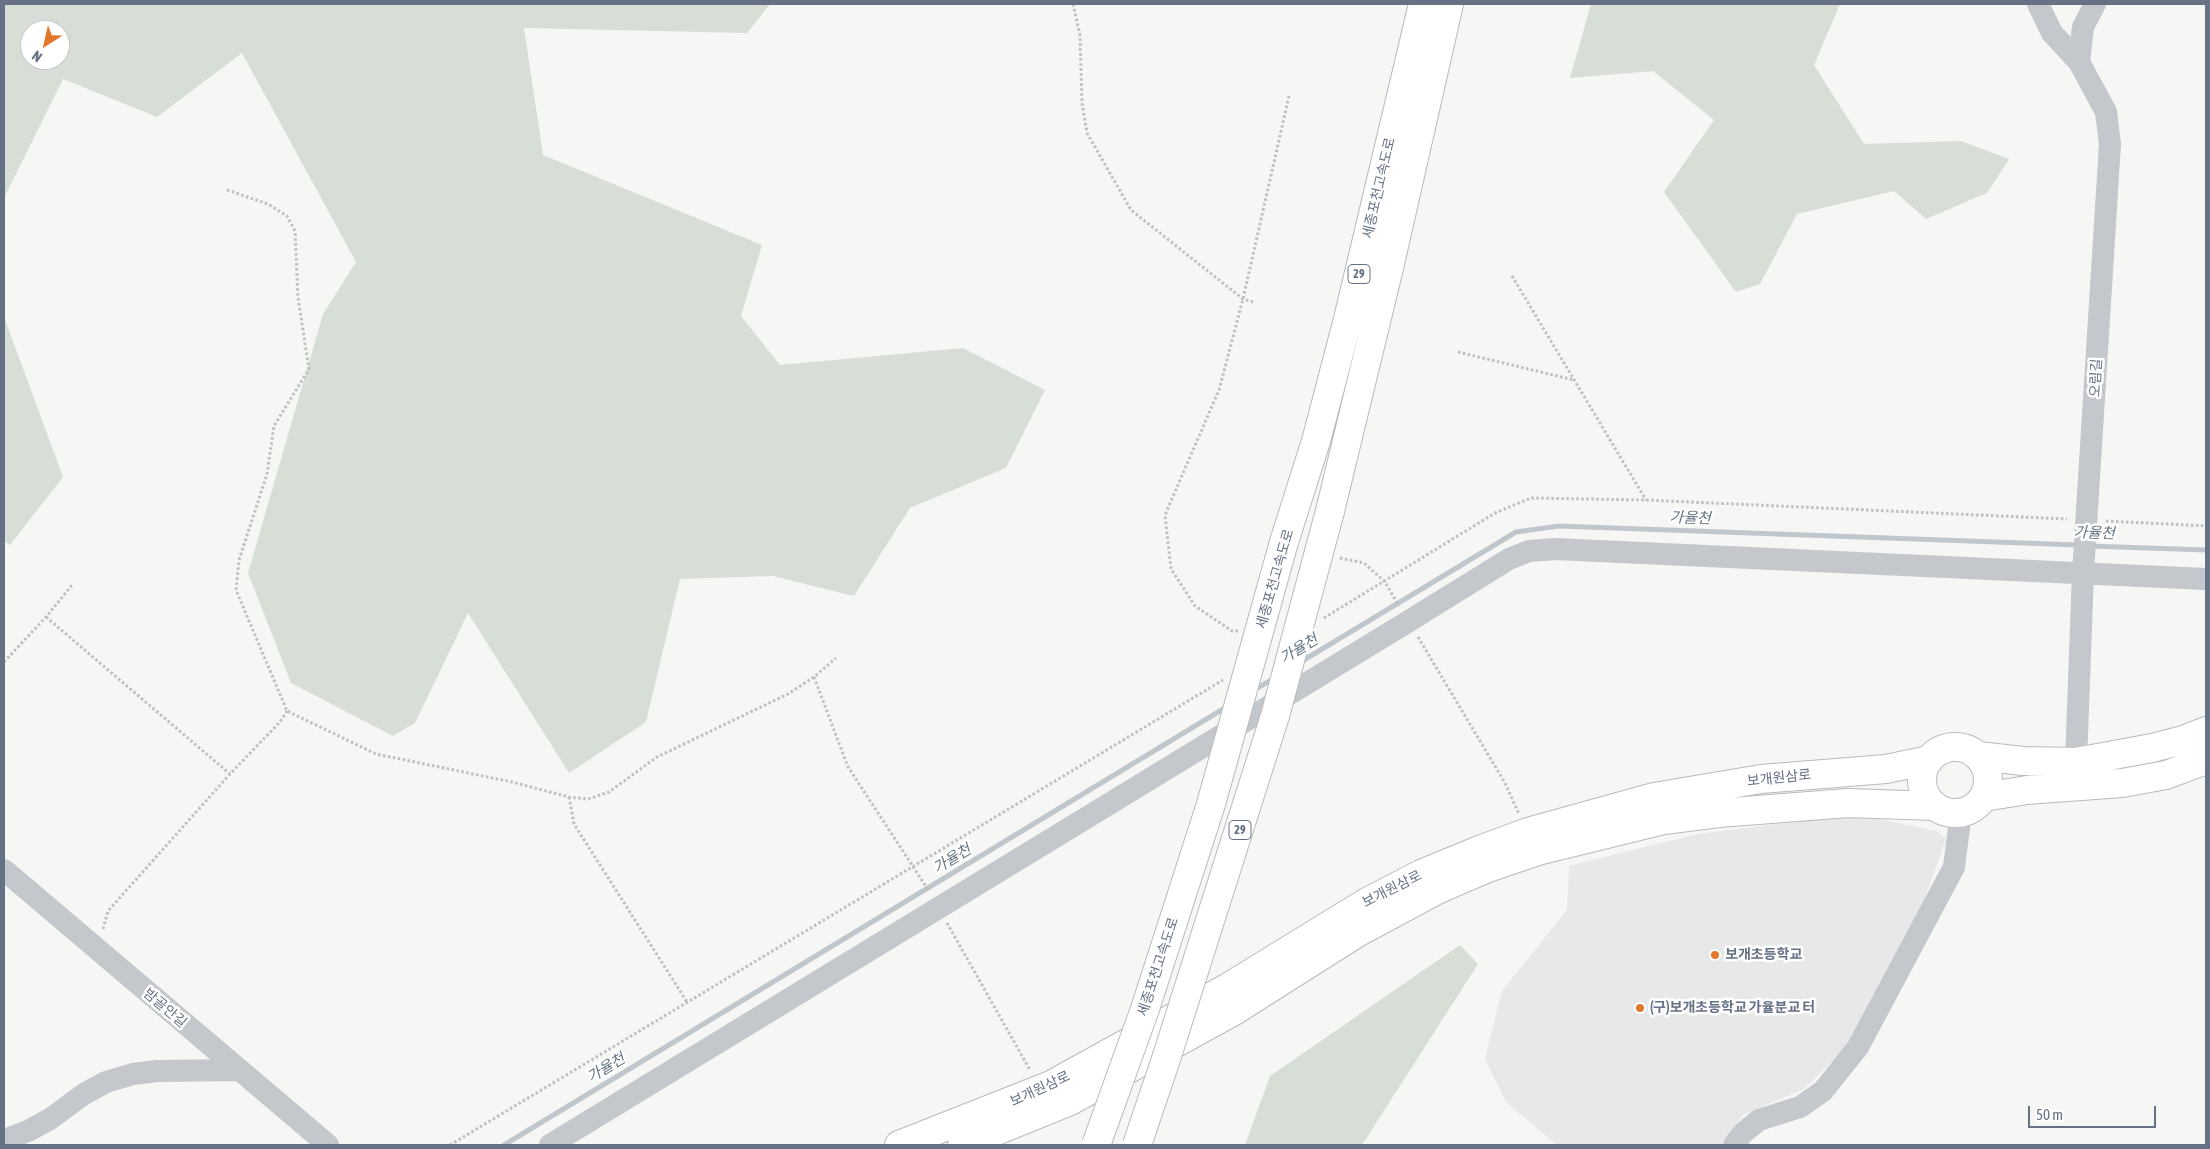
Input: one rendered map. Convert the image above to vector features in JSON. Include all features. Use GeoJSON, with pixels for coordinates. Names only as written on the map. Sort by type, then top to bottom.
{"type":"FeatureCollection","features":[{"type":"Feature","properties":{"kind":"main road","name":"세종포천고속도로"},"geometry":{"type":"LineString","coordinates":[[1096,1145],[1145,1008],[1214,796],[1284,542],[1316,441],[1343,338],[1423,4]]}},
{"type":"Feature","properties":{"kind":"main road","name":"세종포천고속도로"},"geometry":{"type":"LineString","coordinates":[[1136,1145],[1170,1046],[1272,726],[1330,510],[1389,268],[1449,4]]}},
{"type":"Feature","properties":{"kind":"main road"},"geometry":{"type":"LineString","coordinates":[[1978,756],[2023,762],[2076,762],[2152,748],[2183,740],[2206,731]]}},
{"type":"Feature","properties":{"kind":"main road"},"geometry":{"type":"LineString","coordinates":[[1957,747],[1968,750],[1978,756],[1984,764],[1988,775],[1988,786],[1984,797],[1977,806],[1948,809],[1928,799],[1922,779],[1924,769],[1930,760],[1946,748],[1957,747]]}},
{"type":"Feature","properties":{"kind":"main road","name":"보개원삼로"},"geometry":{"type":"LineString","coordinates":[[899,1145],[1041,1090],[1226,988],[1367,902],[1421,874],[1528,832],[1654,797],[1761,779],[1886,769],[1930,760]]}},
{"type":"Feature","properties":{"kind":"main road"},"geometry":{"type":"LineString","coordinates":[[1984,797],[2027,790],[2122,783],[2166,775],[2206,760]]}},
{"type":"Feature","properties":{"kind":"main road","name":"보개원삼로"},"geometry":{"type":"LineString","coordinates":[[962,1145],[1070,1101],[1234,1011],[1357,933],[1429,894],[1488,868],[1529,854],[1664,820],[1719,813],[1848,804],[1948,809]]}},
{"type":"Feature","properties":{"kind":"street","name":"오림길"},"geometry":{"type":"LineString","coordinates":[[2038,4],[2052,33],[2079,62],[2106,112],[2110,144],[2083,573],[2076,762]]}},
{"type":"Feature","properties":{"kind":"street"},"geometry":{"type":"LineString","coordinates":[[2079,62],[2083,27],[2095,4]]}},
{"type":"Feature","properties":{"kind":"street"},"geometry":{"type":"LineString","coordinates":[[550,1145],[1407,617],[1509,559],[1529,551],[1565,550],[2206,579]]}},
{"type":"Feature","properties":{"kind":"street"},"geometry":{"type":"LineString","coordinates":[[1734,1145],[1743,1133],[1759,1120],[1800,1107],[1823,1090],[1858,1047],[1954,867],[1948,809]]}},
{"type":"Feature","properties":{"kind":"street","name":"밤골안길"},"geometry":{"type":"LineString","coordinates":[[4,870],[328,1145]]}},
{"type":"Feature","properties":{"kind":"street"},"geometry":{"type":"LineString","coordinates":[[4,1140],[28,1131],[50,1119],[84,1094],[106,1082],[133,1074],[238,1070]]}},
{"type":"Feature","properties":{"kind":"path"},"geometry":{"type":"LineString","coordinates":[[1073,4],[1080,35],[1082,102],[1088,133],[1131,210],[1243,299],[1253,302]]}},
{"type":"Feature","properties":{"kind":"path"},"geometry":{"type":"LineString","coordinates":[[1240,631],[1232,631],[1194,606],[1171,569],[1165,515],[1219,390],[1243,299],[1289,96]]}},
{"type":"Feature","properties":{"kind":"path"},"geometry":{"type":"LineString","coordinates":[[227,190],[268,204],[287,216],[295,231],[298,298],[310,369],[274,426],[267,474],[239,560],[236,590],[287,711],[376,754],[588,799],[609,792],[657,757],[788,694],[814,677],[836,658]]}},
{"type":"Feature","properties":{"kind":"path"},"geometry":{"type":"LineString","coordinates":[[1512,276],[1646,500]]}},
{"type":"Feature","properties":{"kind":"path"},"geometry":{"type":"LineString","coordinates":[[1458,352],[1575,381]]}},
{"type":"Feature","properties":{"kind":"path"},"geometry":{"type":"LineString","coordinates":[[1334,564],[1341,557],[1364,563],[1385,582],[1506,784],[1528,832]]}},
{"type":"Feature","properties":{"kind":"path"},"geometry":{"type":"LineString","coordinates":[[4,662],[46,617],[72,585]]}},
{"type":"Feature","properties":{"kind":"path"},"geometry":{"type":"LineString","coordinates":[[46,617],[230,774]]}},
{"type":"Feature","properties":{"kind":"path"},"geometry":{"type":"LineString","coordinates":[[814,677],[848,767],[937,905],[1041,1090]]}},
{"type":"Feature","properties":{"kind":"path"},"geometry":{"type":"LineString","coordinates":[[97,950],[108,911],[230,774],[279,723],[287,711]]}},
{"type":"Feature","properties":{"kind":"path"},"geometry":{"type":"LineString","coordinates":[[569,796],[574,824],[687,1002]]}},
{"type":"Feature","properties":{"kind":"shaded area"},"geometry":{"type":"Polygon","coordinates":[[[4,4],[770,4],[747,33],[524,28],[543,155],[762,245],[741,316],[780,365],[963,348],[1045,390],[1006,468],[910,508],[854,596],[773,576],[680,579],[646,722],[569,773],[468,613],[415,723],[393,736],[291,683],[248,573],[323,314],[356,262],[242,53],[157,117],[63,79],[4,198],[4,4]]]}},
{"type":"Feature","properties":{"kind":"shaded area"},"geometry":{"type":"Polygon","coordinates":[[[1591,4],[1840,4],[1814,65],[1864,144],[1961,141],[2009,159],[1987,193],[1926,219],[1894,191],[1797,214],[1760,284],[1736,292],[1664,192],[1714,120],[1653,71],[1570,78],[1591,4]]]}},
{"type":"Feature","properties":{"kind":"shaded area"},"geometry":{"type":"Polygon","coordinates":[[[4,317],[63,477],[10,545],[4,541],[4,317]]]}},
{"type":"Feature","properties":{"kind":"shaded area","name":"보개초등학교"},"geometry":{"type":"Polygon","coordinates":[[[1857,814],[1936,831],[1946,839],[1918,918],[1860,1034],[1804,1089],[1743,1115],[1721,1145],[1557,1145],[1506,1102],[1485,1059],[1502,991],[1567,910],[1569,866],[1697,834],[1857,814]]]}},
{"type":"Feature","properties":{"kind":"shaded area"},"geometry":{"type":"Polygon","coordinates":[[[1460,945],[1478,964],[1362,1145],[1245,1145],[1270,1076],[1460,945]]]}},
{"type":"Feature","properties":{"kind":"waterway","name":"가율천"},"geometry":{"type":"LineString","coordinates":[[1299,663],[1516,532],[1559,526],[2078,545]]}},
{"type":"Feature","properties":{"kind":"waterway","name":"가율천"},"geometry":{"type":"LineString","coordinates":[[2089,546],[2206,550]]}},
{"type":"Feature","properties":{"kind":"waterway","name":"가율천"},"geometry":{"type":"LineString","coordinates":[[1252,691],[1275,678]]}},
{"type":"Feature","properties":{"kind":"waterway","name":"가율천"},"geometry":{"type":"LineString","coordinates":[[504,1145],[1228,706]]}},
{"type":"Feature","properties":{"kind":"place","name":"보개초등학교"},"geometry":{"type":"Point","coordinates":[1715,955]}},
{"type":"Feature","properties":{"kind":"place","name":"(구)보개초등학교 가율분교 터"},"geometry":{"type":"Point","coordinates":[1640,1008]}}]}
